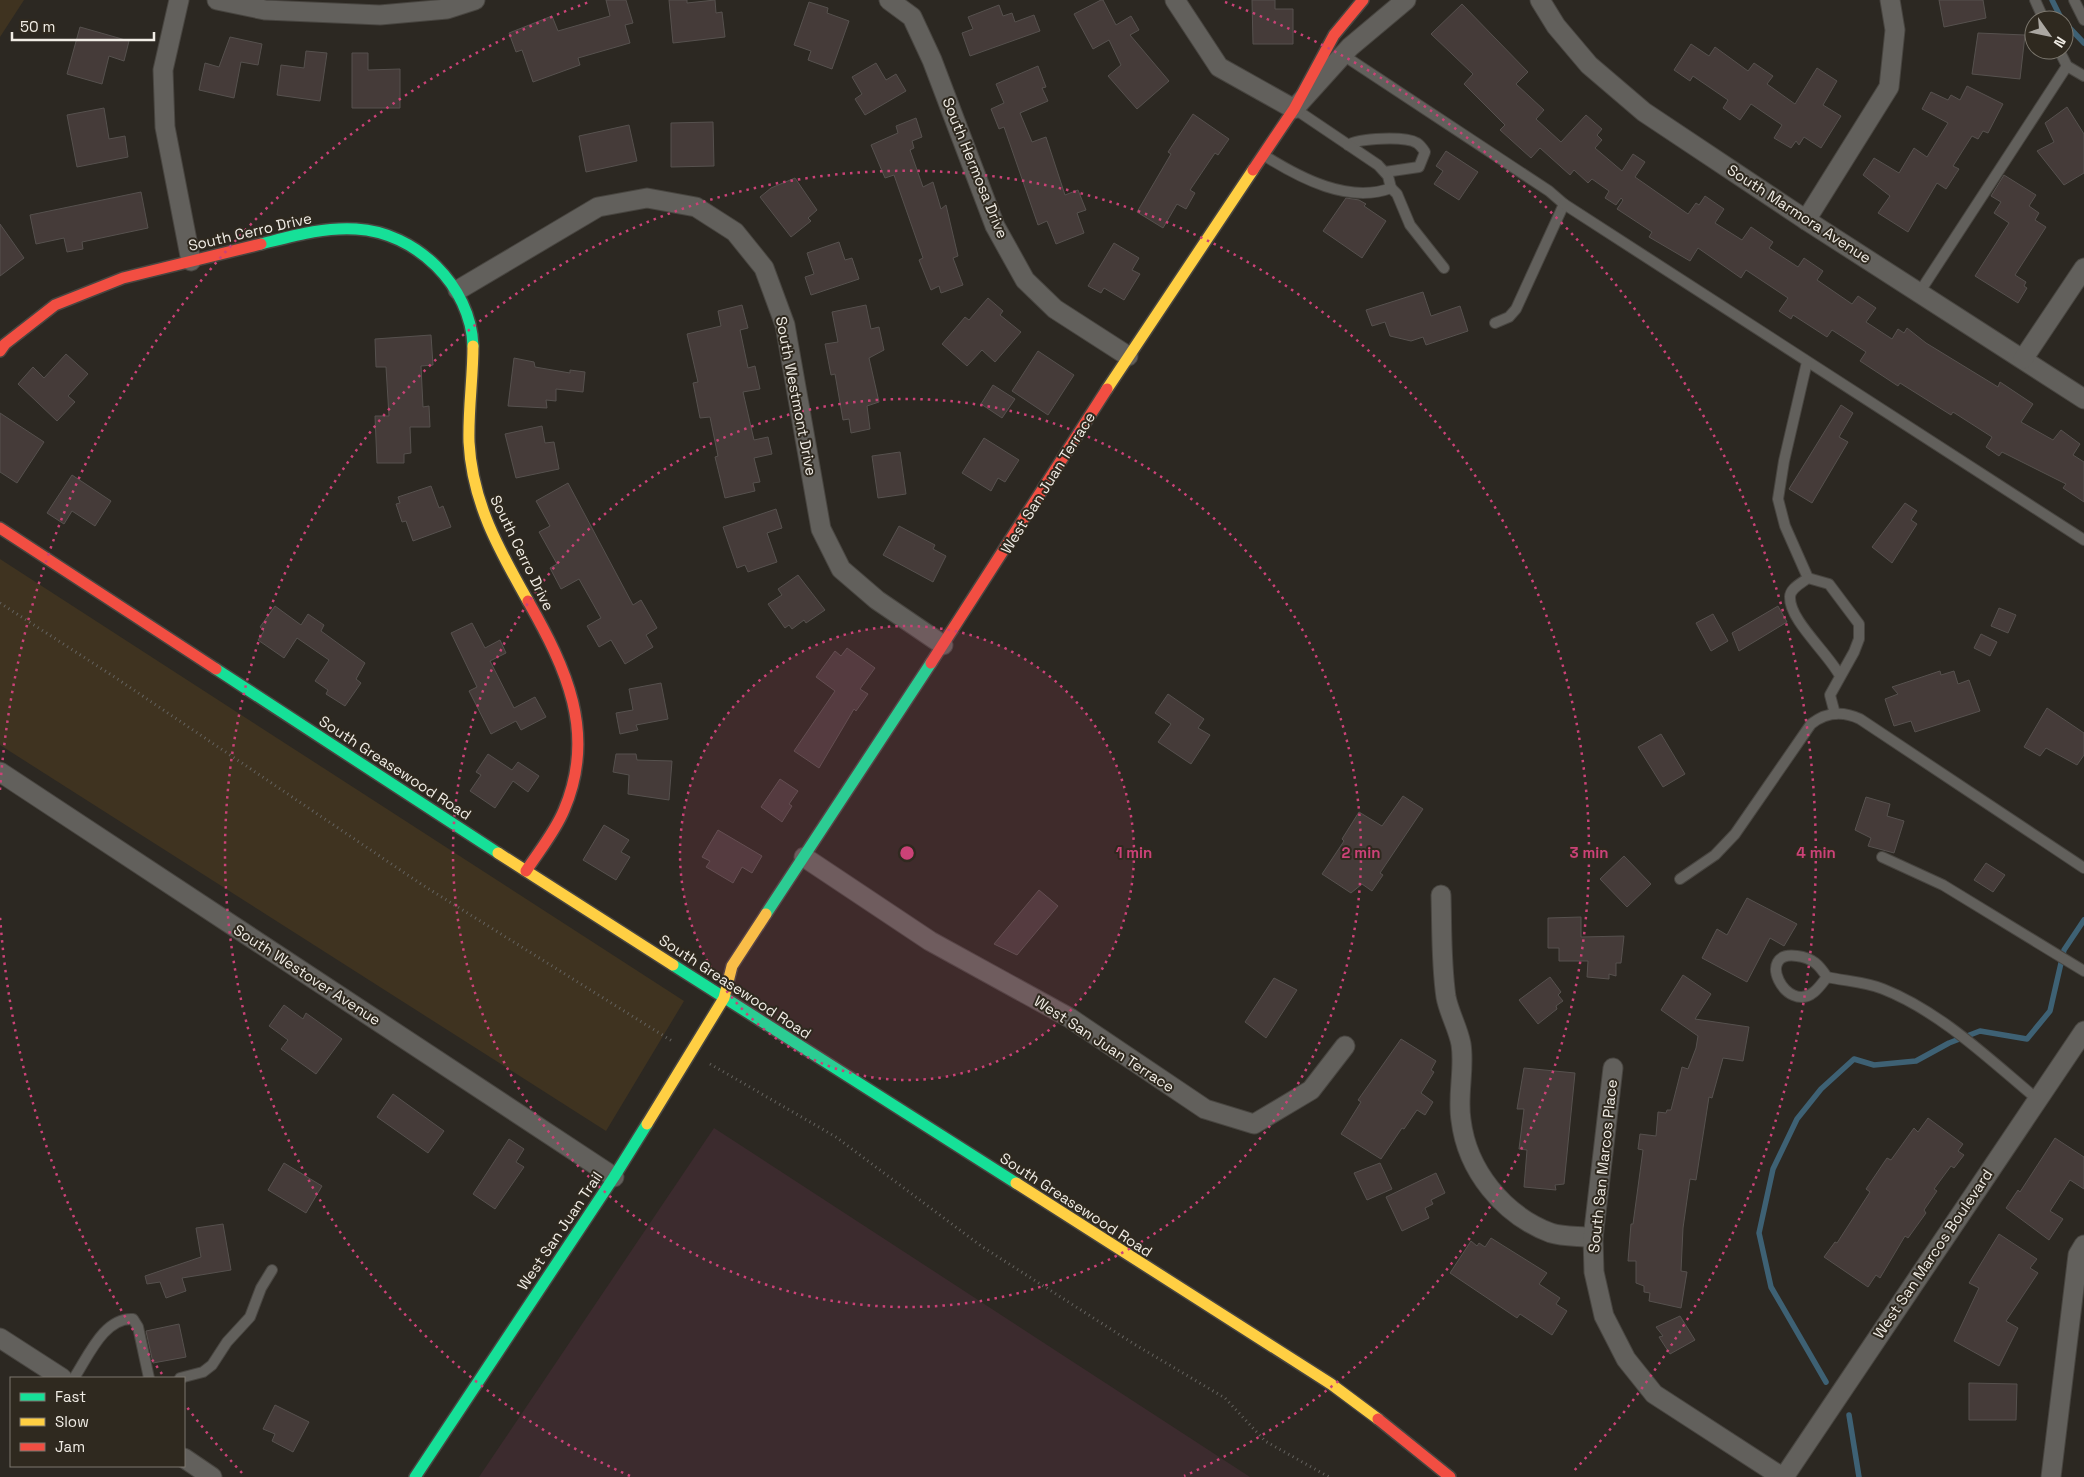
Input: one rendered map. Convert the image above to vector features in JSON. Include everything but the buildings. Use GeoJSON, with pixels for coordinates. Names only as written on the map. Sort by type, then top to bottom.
{"type":"FeatureCollection","features":[{"type":"Feature","properties":{"kind":"street"},"geometry":{"type":"LineString","coordinates":[[179,0],[163,70],[165,127],[191,261]]}},
{"type":"Feature","properties":{"kind":"street"},"geometry":{"type":"LineString","coordinates":[[217,0],[265,10],[380,15],[446,9],[475,0]]}},
{"type":"Feature","properties":{"kind":"street","name":"South Hermosa Drive"},"geometry":{"type":"LineString","coordinates":[[890,0],[912,17],[932,60],[995,226],[1025,280],[1055,309],[1128,356]]}},
{"type":"Feature","properties":{"kind":"street"},"geometry":{"type":"LineString","coordinates":[[1175,0],[1219,68],[1294,109]]}},
{"type":"Feature","properties":{"kind":"street","name":"West San Juan Terrace"},"geometry":{"type":"LineString","coordinates":[[1294,109],[1334,35],[1363,0]]}},
{"type":"Feature","properties":{"kind":"street","name":"West San Juan Terrace"},"geometry":{"type":"LineString","coordinates":[[724,998],[732,966],[1011,542],[1128,356],[1262,154],[1294,109],[1343,55],[1406,0]]}},
{"type":"Feature","properties":{"kind":"street","name":"South Marmora Avenue"},"geometry":{"type":"LineString","coordinates":[[1540,0],[1556,26],[1589,65],[1638,106],[1806,220],[2084,399]]}},
{"type":"Feature","properties":{"kind":"street"},"geometry":{"type":"LineString","coordinates":[[1806,220],[1889,87],[1895,30],[1890,0]]}},
{"type":"Feature","properties":{"kind":"street","name":"South Westmont Drive"},"geometry":{"type":"LineString","coordinates":[[458,290],[598,207],[647,198],[696,207],[735,232],[764,268],[785,325],[821,529],[841,569],[877,600],[943,645]]}},
{"type":"Feature","properties":{"kind":"street","name":"South Cerro Drive"},"geometry":{"type":"LineString","coordinates":[[0,351],[5,344],[55,304],[123,278],[314,231],[345,227],[382,232],[407,244],[439,266],[466,303],[474,337],[469,449],[477,496],[489,529],[567,679],[577,712],[577,755],[568,800],[551,833],[526,871]]}},
{"type":"Feature","properties":{"kind":"street"},"geometry":{"type":"LineString","coordinates":[[2023,359],[2084,268]]}},
{"type":"Feature","properties":{"kind":"street","name":"South Greasewood Road"},"geometry":{"type":"LineString","coordinates":[[0,528],[526,871],[1331,1384],[1429,1458],[1450,1477]]}},
{"type":"Feature","properties":{"kind":"street","name":"South Westover Avenue"},"geometry":{"type":"LineString","coordinates":[[0,772],[614,1177]]}},
{"type":"Feature","properties":{"kind":"street","name":"West San Juan Terrace"},"geometry":{"type":"LineString","coordinates":[[804,857],[930,941],[1070,1018],[1205,1109],[1254,1124],[1311,1090],[1345,1046]]}},
{"type":"Feature","properties":{"kind":"street"},"geometry":{"type":"LineString","coordinates":[[1441,895],[1442,963],[1446,999],[1461,1042],[1463,1062],[1461,1119],[1468,1152],[1487,1185],[1509,1209],[1536,1226],[1554,1234],[1593,1238]]}},
{"type":"Feature","properties":{"kind":"street","name":"West San Juan Trail"},"geometry":{"type":"LineString","coordinates":[[415,1477],[614,1177],[724,998]]}},
{"type":"Feature","properties":{"kind":"street","name":"West San Marcos Boulevard"},"geometry":{"type":"LineString","coordinates":[[1783,1477],[2084,1032]]}},
{"type":"Feature","properties":{"kind":"street","name":"South San Marcos Place"},"geometry":{"type":"LineString","coordinates":[[1613,1068],[1593,1238],[1594,1272],[1604,1316],[1626,1359],[1654,1394],[1783,1477]]}},
{"type":"Feature","properties":{"kind":"street"},"geometry":{"type":"LineString","coordinates":[[2051,1477],[2078,1255],[2084,1245]]}},
{"type":"Feature","properties":{"kind":"street"},"geometry":{"type":"LineString","coordinates":[[0,1338],[60,1377]]}},
{"type":"Feature","properties":{"kind":"street"},"geometry":{"type":"LineString","coordinates":[[185,1459],[212,1477]]}},
{"type":"Feature","properties":{"kind":"lane"},"geometry":{"type":"LineString","coordinates":[[2074,0],[2084,20]]}},
{"type":"Feature","properties":{"kind":"lane"},"geometry":{"type":"LineString","coordinates":[[1343,55],[1549,191],[1564,204],[2084,540]]}},
{"type":"Feature","properties":{"kind":"lane"},"geometry":{"type":"LineString","coordinates":[[2064,60],[2067,66],[2084,76]]}},
{"type":"Feature","properties":{"kind":"lane"},"geometry":{"type":"LineString","coordinates":[[1919,292],[2067,66]]}},
{"type":"Feature","properties":{"kind":"lane"},"geometry":{"type":"LineString","coordinates":[[1294,109],[1378,165],[1385,172],[1410,225],[1444,268]]}},
{"type":"Feature","properties":{"kind":"lane"},"geometry":{"type":"LineString","coordinates":[[1348,145],[1356,140],[1409,140],[1419,144],[1425,152],[1419,167],[1385,172]]}},
{"type":"Feature","properties":{"kind":"lane"},"geometry":{"type":"LineString","coordinates":[[1262,154],[1288,171],[1318,185],[1376,194],[1391,188]]}},
{"type":"Feature","properties":{"kind":"lane"},"geometry":{"type":"LineString","coordinates":[[1495,323],[1509,317],[1516,309],[1564,204]]}},
{"type":"Feature","properties":{"kind":"lane"},"geometry":{"type":"LineString","coordinates":[[1806,362],[1784,461],[1778,499],[1785,526],[1808,578]]}},
{"type":"Feature","properties":{"kind":"lane"},"geometry":{"type":"LineString","coordinates":[[1808,578],[1829,584],[1859,624],[1859,639],[1854,652],[1830,695],[1835,714]]}},
{"type":"Feature","properties":{"kind":"lane"},"geometry":{"type":"LineString","coordinates":[[1808,578],[1792,590],[1790,597],[1792,606],[1803,627],[1834,665],[1840,676]]}},
{"type":"Feature","properties":{"kind":"lane"},"geometry":{"type":"LineString","coordinates":[[1680,879],[1715,855],[1735,834],[1811,724],[1818,718],[1835,714],[1852,715],[1860,719],[2084,868]]}},
{"type":"Feature","properties":{"kind":"lane"},"geometry":{"type":"LineString","coordinates":[[1882,857],[1943,885],[2084,971]]}},
{"type":"Feature","properties":{"kind":"lane"},"geometry":{"type":"LineString","coordinates":[[1827,977],[1814,993],[1802,996],[1790,993],[1778,984],[1775,975],[1776,966],[1781,959],[1793,955],[1805,956],[1817,963],[1827,977],[1881,988],[1920,1008],[1950,1027],[2037,1099]]}},
{"type":"Feature","properties":{"kind":"lane"},"geometry":{"type":"LineString","coordinates":[[184,1377],[203,1372],[212,1365],[227,1342],[250,1317],[261,1288],[272,1270]]}},
{"type":"Feature","properties":{"kind":"lane"},"geometry":{"type":"LineString","coordinates":[[75,1377],[104,1332],[123,1319],[133,1320],[138,1326],[149,1377]]}},
{"type":"Feature","properties":{"kind":"path"},"geometry":{"type":"LineString","coordinates":[[0,603],[116,678],[421,884],[690,1052],[836,1137],[981,1246],[1134,1344],[1225,1398],[1265,1441],[1329,1477]]}},
{"type":"Feature","properties":{"kind":"shaded area"},"geometry":{"type":"Polygon","coordinates":[[[0,0],[24,0],[0,37],[0,0]]]}},
{"type":"Feature","properties":{"kind":"shaded area"},"geometry":{"type":"Polygon","coordinates":[[[0,559],[684,1001],[606,1131],[0,745],[0,559]]]}},
{"type":"Feature","properties":{"kind":"shaded area"},"geometry":{"type":"Polygon","coordinates":[[[714,1128],[1250,1477],[479,1477],[714,1128]]]}},
{"type":"Feature","properties":{"kind":"waterway"},"geometry":{"type":"LineString","coordinates":[[2052,0],[2057,10]]}},
{"type":"Feature","properties":{"kind":"waterway"},"geometry":{"type":"LineString","coordinates":[[2074,32],[2084,43]]}},
{"type":"Feature","properties":{"kind":"waterway"},"geometry":{"type":"LineString","coordinates":[[1826,1382],[1771,1287],[1759,1233],[1773,1169],[1797,1119],[1821,1089],[1854,1059],[1874,1065],[1916,1061],[1949,1043],[1980,1031],[2027,1039],[2050,1011],[2064,950],[2084,920]]}},
{"type":"Feature","properties":{"kind":"waterway"},"geometry":{"type":"LineString","coordinates":[[1849,1415],[1859,1477]]}},
{"type":"Feature","properties":{"kind":"traffic: fast"},"geometry":{"type":"LineString","coordinates":[[261,244],[332,229],[356,229],[378,232],[399,240],[419,252],[436,266],[451,283],[462,303],[470,324],[473,346]]}},
{"type":"Feature","properties":{"kind":"traffic: fast"},"geometry":{"type":"LineString","coordinates":[[766,914],[931,663]]}},
{"type":"Feature","properties":{"kind":"traffic: fast"},"geometry":{"type":"LineString","coordinates":[[216,669],[498,853]]}},
{"type":"Feature","properties":{"kind":"traffic: fast"},"geometry":{"type":"LineString","coordinates":[[673,965],[1016,1183]]}},
{"type":"Feature","properties":{"kind":"traffic: fast"},"geometry":{"type":"LineString","coordinates":[[415,1477],[614,1177],[647,1124]]}},
{"type":"Feature","properties":{"kind":"traffic: slow"},"geometry":{"type":"LineString","coordinates":[[1107,389],[1253,170]]}},
{"type":"Feature","properties":{"kind":"traffic: slow"},"geometry":{"type":"LineString","coordinates":[[473,346],[469,442],[475,485],[497,544],[528,601]]}},
{"type":"Feature","properties":{"kind":"traffic: slow"},"geometry":{"type":"LineString","coordinates":[[498,853],[673,965]]}},
{"type":"Feature","properties":{"kind":"traffic: slow"},"geometry":{"type":"LineString","coordinates":[[647,1124],[724,998],[732,966],[766,914]]}},
{"type":"Feature","properties":{"kind":"traffic: slow"},"geometry":{"type":"LineString","coordinates":[[1016,1183],[1331,1384],[1378,1419]]}},
{"type":"Feature","properties":{"kind":"traffic: jam"},"geometry":{"type":"LineString","coordinates":[[1253,170],[1294,109],[1334,35],[1363,0]]}},
{"type":"Feature","properties":{"kind":"traffic: jam"},"geometry":{"type":"LineString","coordinates":[[0,351],[5,344],[55,305],[123,278],[261,244]]}},
{"type":"Feature","properties":{"kind":"traffic: jam"},"geometry":{"type":"LineString","coordinates":[[931,663],[1107,389]]}},
{"type":"Feature","properties":{"kind":"traffic: jam"},"geometry":{"type":"LineString","coordinates":[[0,528],[216,669]]}},
{"type":"Feature","properties":{"kind":"traffic: jam"},"geometry":{"type":"LineString","coordinates":[[526,871],[551,834],[564,810],[573,782],[578,754],[573,702],[565,676],[528,601]]}},
{"type":"Feature","properties":{"kind":"traffic: jam"},"geometry":{"type":"LineString","coordinates":[[1378,1419],[1450,1477]]}}]}
